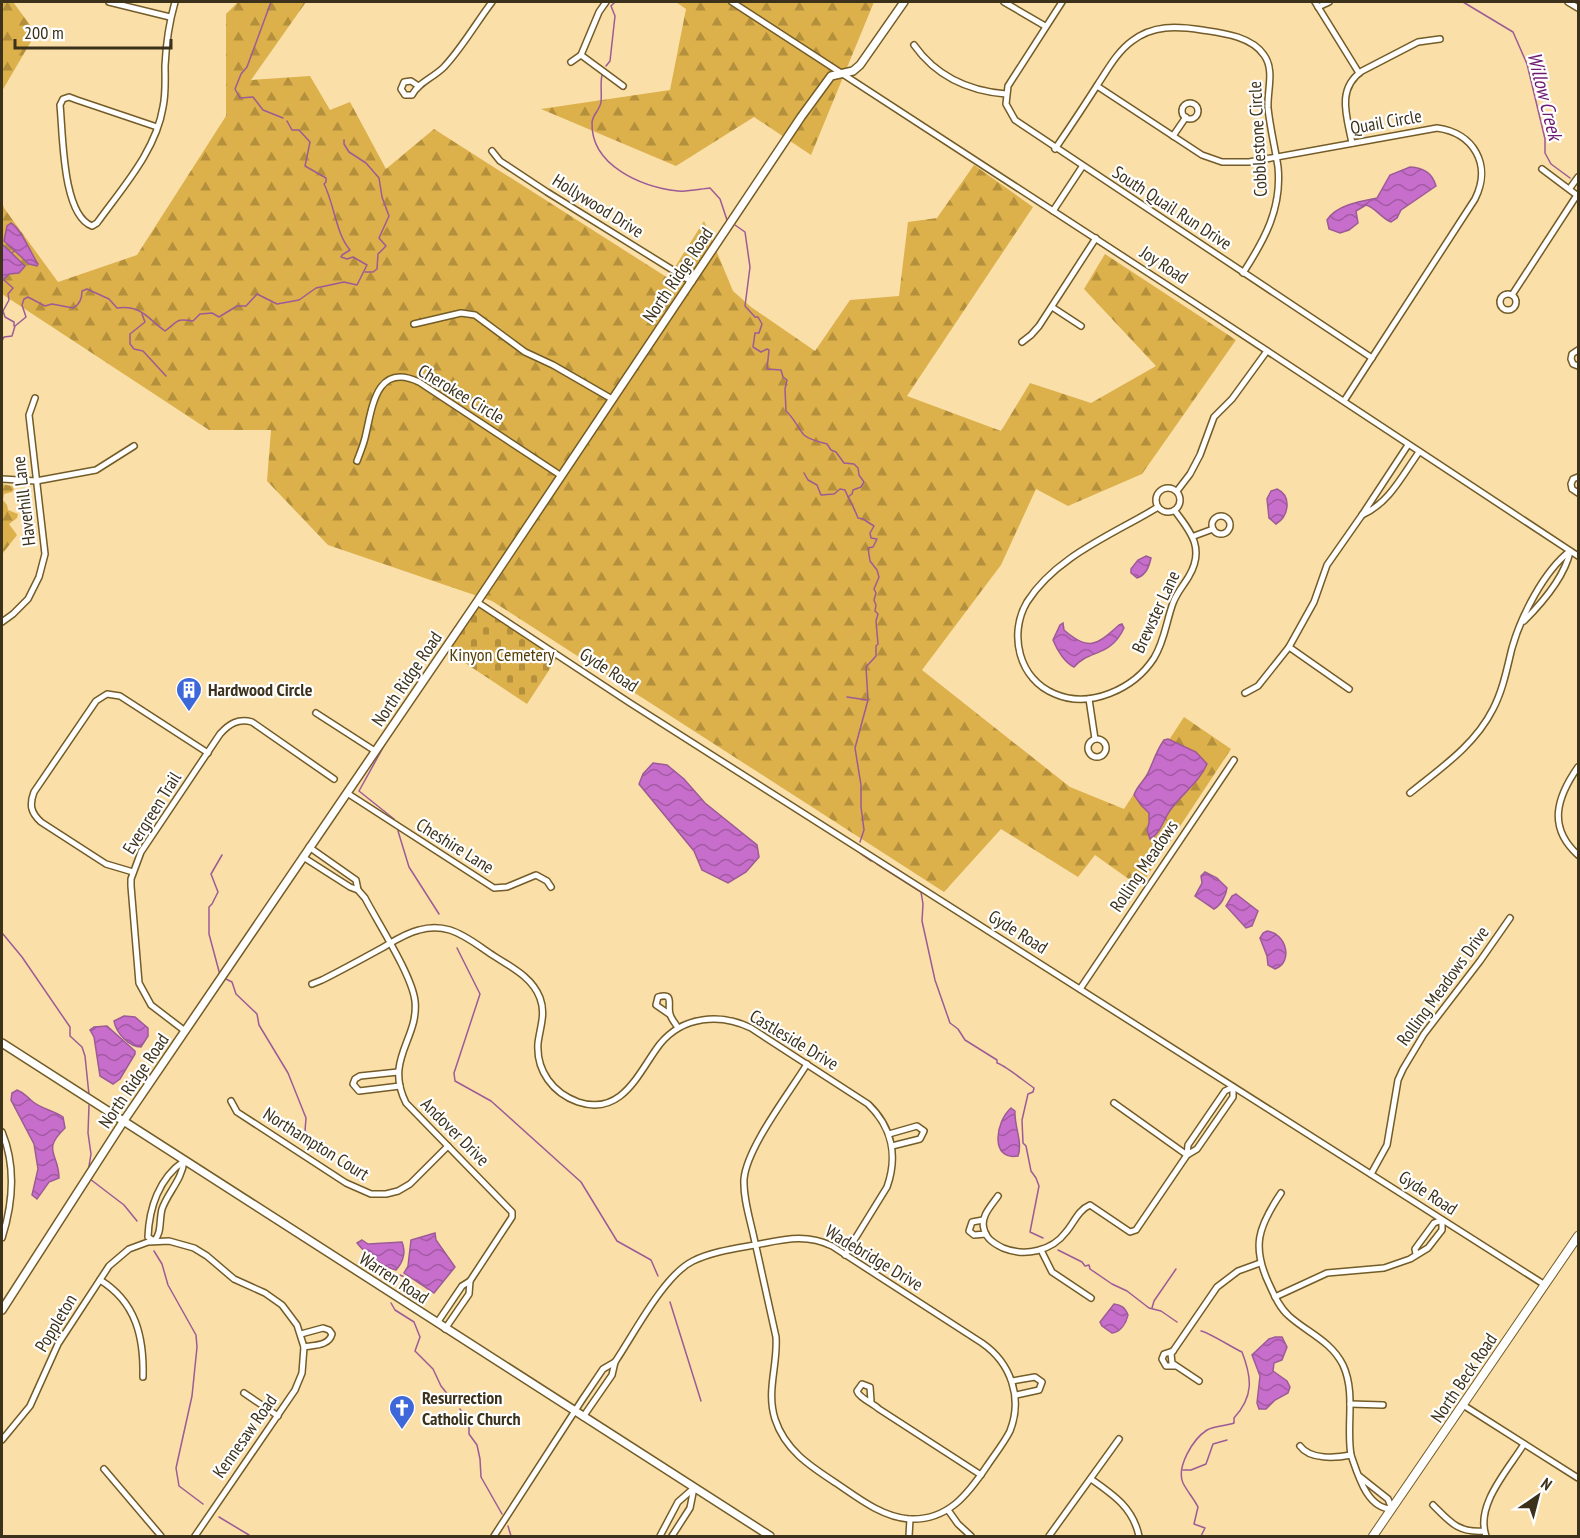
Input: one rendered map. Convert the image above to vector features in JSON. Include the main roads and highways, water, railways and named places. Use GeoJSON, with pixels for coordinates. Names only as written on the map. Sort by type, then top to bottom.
{"type":"FeatureCollection","features":[{"type":"Feature","properties":{"kind":"main road","name":"North Beck Road"},"geometry":{"type":"LineString","coordinates":[[1373,1536],[1578,1236]]}},
{"type":"Feature","properties":{"kind":"water"},"geometry":{"type":"Polygon","coordinates":[[[1410,167],[1426,172],[1432,177],[1436,186],[1401,210],[1397,218],[1391,222],[1366,205],[1356,211],[1358,223],[1349,230],[1340,233],[1329,229],[1327,220],[1336,211],[1349,204],[1377,198],[1390,175],[1410,167]]]}},
{"type":"Feature","properties":{"kind":"water"},"geometry":{"type":"Polygon","coordinates":[[[11,223],[22,236],[37,266],[29,264],[4,241],[7,226],[11,223]]]}},
{"type":"Feature","properties":{"kind":"water"},"geometry":{"type":"Polygon","coordinates":[[[2,244],[25,266],[19,273],[9,274],[2,281],[2,244]]]}},
{"type":"Feature","properties":{"kind":"water"},"geometry":{"type":"Polygon","coordinates":[[[1277,489],[1285,496],[1287,506],[1284,516],[1276,524],[1269,518],[1267,499],[1271,491],[1277,489]]]}},
{"type":"Feature","properties":{"kind":"water"},"geometry":{"type":"Polygon","coordinates":[[[1146,556],[1151,558],[1148,567],[1143,575],[1137,578],[1131,573],[1131,569],[1138,560],[1146,556]]]}},
{"type":"Feature","properties":{"kind":"water"},"geometry":{"type":"Polygon","coordinates":[[[1063,623],[1064,630],[1072,637],[1086,643],[1104,638],[1119,625],[1122,624],[1124,628],[1118,638],[1106,649],[1080,661],[1074,667],[1062,656],[1053,640],[1063,623]]]}},
{"type":"Feature","properties":{"kind":"water"},"geometry":{"type":"Polygon","coordinates":[[[1168,739],[1196,752],[1207,764],[1204,771],[1173,806],[1161,827],[1150,839],[1147,830],[1149,813],[1134,795],[1147,775],[1161,744],[1168,739]]]}},
{"type":"Feature","properties":{"kind":"water"},"geometry":{"type":"Polygon","coordinates":[[[653,763],[667,765],[684,779],[705,803],[757,845],[759,857],[746,872],[728,883],[702,870],[694,851],[639,784],[643,774],[653,763]]]}},
{"type":"Feature","properties":{"kind":"water"},"geometry":{"type":"Polygon","coordinates":[[[1205,872],[1217,878],[1227,888],[1223,900],[1214,909],[1195,896],[1202,883],[1201,876],[1205,872]]]}},
{"type":"Feature","properties":{"kind":"water"},"geometry":{"type":"Polygon","coordinates":[[[1236,894],[1258,911],[1252,926],[1246,928],[1226,906],[1236,894]]]}},
{"type":"Feature","properties":{"kind":"water"},"geometry":{"type":"Polygon","coordinates":[[[1267,931],[1279,937],[1285,948],[1284,960],[1275,969],[1268,965],[1260,938],[1267,931]]]}},
{"type":"Feature","properties":{"kind":"water"},"geometry":{"type":"Polygon","coordinates":[[[124,1016],[135,1017],[148,1028],[148,1036],[141,1047],[132,1045],[117,1030],[114,1021],[124,1016]]]}},
{"type":"Feature","properties":{"kind":"water"},"geometry":{"type":"Polygon","coordinates":[[[107,1026],[135,1051],[120,1079],[113,1084],[100,1076],[94,1037],[90,1030],[94,1027],[107,1026]]]}},
{"type":"Feature","properties":{"kind":"water"},"geometry":{"type":"Polygon","coordinates":[[[17,1090],[39,1106],[63,1117],[65,1128],[54,1142],[53,1147],[59,1178],[49,1182],[37,1199],[32,1195],[38,1169],[34,1144],[11,1100],[12,1093],[17,1090]]]}},
{"type":"Feature","properties":{"kind":"water"},"geometry":{"type":"Polygon","coordinates":[[[1011,1108],[1015,1111],[1020,1145],[1018,1156],[1009,1156],[999,1147],[1001,1122],[1011,1108]]]}},
{"type":"Feature","properties":{"kind":"water"},"geometry":{"type":"Polygon","coordinates":[[[435,1233],[436,1240],[455,1267],[434,1293],[404,1273],[408,1266],[411,1240],[435,1233]]]}},
{"type":"Feature","properties":{"kind":"water"},"geometry":{"type":"Polygon","coordinates":[[[362,1240],[368,1244],[402,1242],[403,1257],[396,1270],[380,1263],[365,1251],[357,1243],[362,1240]]]}},
{"type":"Feature","properties":{"kind":"water"},"geometry":{"type":"Polygon","coordinates":[[[1114,1304],[1126,1310],[1128,1315],[1123,1327],[1112,1333],[1100,1322],[1114,1304]]]}},
{"type":"Feature","properties":{"kind":"water"},"geometry":{"type":"Polygon","coordinates":[[[1282,1337],[1287,1347],[1282,1360],[1274,1363],[1273,1371],[1287,1381],[1290,1387],[1288,1393],[1275,1400],[1266,1409],[1259,1409],[1257,1403],[1260,1376],[1252,1355],[1269,1339],[1282,1337]]]}},
{"type":"Feature","properties":{"kind":"waterway"},"geometry":{"type":"LineString","coordinates":[[271,2],[247,67],[241,74],[235,89],[240,98],[253,97],[263,110],[283,118]]}},
{"type":"Feature","properties":{"kind":"waterway"},"geometry":{"type":"LineString","coordinates":[[606,66],[610,61],[615,16],[611,6],[615,2]]}},
{"type":"Feature","properties":{"kind":"waterway","name":"Willow Creek"},"geometry":{"type":"LineString","coordinates":[[1463,2],[1513,32],[1527,64],[1545,139],[1545,153],[1551,164],[1570,178]]}},
{"type":"Feature","properties":{"kind":"waterway"},"geometry":{"type":"LineString","coordinates":[[602,75],[601,102],[592,123],[594,138],[600,151],[609,162],[621,172],[635,179],[664,189],[690,191],[710,188],[720,199],[727,220]]}},
{"type":"Feature","properties":{"kind":"waterway"},"geometry":{"type":"LineString","coordinates":[[2,341],[4,337],[12,336],[15,326],[26,317],[22,305],[24,299],[28,297],[45,306],[52,304],[73,308],[80,301],[82,291],[87,289],[109,299],[117,308],[133,308],[165,331],[178,321],[193,321],[200,314],[212,313],[219,317],[237,306],[246,306],[257,294],[277,304],[299,300],[316,288],[344,282],[357,285],[367,265],[353,257],[347,259],[341,257],[350,250],[341,236],[324,184],[326,178],[305,166],[310,142],[299,130],[292,130],[287,121]]}},
{"type":"Feature","properties":{"kind":"waterway"},"geometry":{"type":"LineString","coordinates":[[344,140],[349,152],[366,163],[379,178],[382,197],[389,216],[379,238],[386,246],[378,254],[377,269],[373,272],[365,272]]}},
{"type":"Feature","properties":{"kind":"waterway"},"geometry":{"type":"LineString","coordinates":[[735,225],[745,232],[750,267],[745,306],[755,317],[758,317],[762,324],[759,333],[755,333],[753,347],[761,352],[769,350],[767,369],[781,370],[783,377],[787,380],[786,411],[804,435],[827,444],[844,463],[854,464],[858,468],[859,475],[864,482],[848,497]]}},
{"type":"Feature","properties":{"kind":"waterway"},"geometry":{"type":"LineString","coordinates":[[12,253],[15,250]]}},
{"type":"Feature","properties":{"kind":"waterway"},"geometry":{"type":"LineString","coordinates":[[4,280],[13,288],[8,294],[9,300],[3,311],[5,317],[14,322],[14,326]]}},
{"type":"Feature","properties":{"kind":"waterway"},"geometry":{"type":"LineString","coordinates":[[142,314],[145,322],[130,334],[130,344],[134,349],[143,351],[166,376]]}},
{"type":"Feature","properties":{"kind":"waterway"},"geometry":{"type":"LineString","coordinates":[[804,473],[808,480],[817,485],[821,495],[834,494],[840,489],[845,490],[858,518],[874,526],[870,533],[871,538],[877,539],[873,547],[868,548],[870,561],[879,577],[874,589],[876,593],[875,611],[878,614],[876,621],[878,644],[876,656],[866,667],[868,700],[855,748],[861,785],[864,830],[860,842]]}},
{"type":"Feature","properties":{"kind":"waterway"},"geometry":{"type":"LineString","coordinates":[[847,697],[867,700]]}},
{"type":"Feature","properties":{"kind":"waterway"},"geometry":{"type":"LineString","coordinates":[[385,744],[359,791],[394,819]]}},
{"type":"Feature","properties":{"kind":"waterway"},"geometry":{"type":"LineString","coordinates":[[398,831],[409,867],[439,914]]}},
{"type":"Feature","properties":{"kind":"waterway"},"geometry":{"type":"LineString","coordinates":[[861,854],[871,861]]}},
{"type":"Feature","properties":{"kind":"waterway"},"geometry":{"type":"LineString","coordinates":[[220,975],[209,934],[209,907],[218,892],[211,874],[222,855]]}},
{"type":"Feature","properties":{"kind":"waterway"},"geometry":{"type":"LineString","coordinates":[[877,864],[921,892],[922,921],[935,980],[950,1023],[958,1029],[965,1040],[997,1060],[997,1063],[1034,1088],[1033,1092],[1028,1094],[1022,1120],[1023,1143],[1026,1146],[1031,1171],[1039,1186],[1030,1232],[1043,1238]]}},
{"type":"Feature","properties":{"kind":"waterway"},"geometry":{"type":"LineString","coordinates":[[3,934],[22,957],[70,1027],[70,1036],[82,1047],[89,1095]]}},
{"type":"Feature","properties":{"kind":"waterway"},"geometry":{"type":"LineString","coordinates":[[457,948],[480,994],[454,1073],[455,1081],[491,1101],[581,1182],[617,1241],[651,1260],[658,1276]]}},
{"type":"Feature","properties":{"kind":"waterway"},"geometry":{"type":"LineString","coordinates":[[224,978],[232,982],[236,994],[257,1014],[259,1025],[288,1073],[306,1118],[305,1131],[312,1144]]}},
{"type":"Feature","properties":{"kind":"waterway"},"geometry":{"type":"LineString","coordinates":[[88,1172],[91,1154],[88,1133],[89,1105]]}},
{"type":"Feature","properties":{"kind":"waterway"},"geometry":{"type":"LineString","coordinates":[[90,1179],[124,1205],[137,1221]]}},
{"type":"Feature","properties":{"kind":"waterway"},"geometry":{"type":"LineString","coordinates":[[1058,1250],[1082,1262],[1085,1266],[1089,1265],[1090,1269],[1127,1291],[1149,1308],[1161,1311],[1177,1322]]}},
{"type":"Feature","properties":{"kind":"waterway"},"geometry":{"type":"LineString","coordinates":[[154,1251],[162,1264],[168,1285],[196,1335],[192,1396],[176,1468],[179,1486],[203,1504]]}},
{"type":"Feature","properties":{"kind":"waterway"},"geometry":{"type":"LineString","coordinates":[[1152,1308],[1154,1301],[1176,1269]]}},
{"type":"Feature","properties":{"kind":"waterway"},"geometry":{"type":"LineString","coordinates":[[400,1275],[406,1279]]}},
{"type":"Feature","properties":{"kind":"waterway"},"geometry":{"type":"LineString","coordinates":[[670,1302],[701,1401]]}},
{"type":"Feature","properties":{"kind":"waterway"},"geometry":{"type":"LineString","coordinates":[[391,1303],[395,1310],[414,1322],[420,1337],[415,1351],[433,1369],[449,1396]]}},
{"type":"Feature","properties":{"kind":"waterway"},"geometry":{"type":"LineString","coordinates":[[1201,1331],[1242,1352],[1249,1379],[1248,1394],[1234,1418],[1234,1423],[1207,1430],[1196,1440],[1184,1462],[1181,1476],[1198,1507],[1194,1524],[1205,1528],[1201,1536]]}},
{"type":"Feature","properties":{"kind":"waterway"},"geometry":{"type":"LineString","coordinates":[[460,1409],[469,1424],[469,1434],[477,1445],[481,1477],[502,1514]]}},
{"type":"Feature","properties":{"kind":"waterway"},"geometry":{"type":"LineString","coordinates":[[1183,1470],[1191,1470],[1206,1464],[1213,1444],[1227,1440]]}},
{"type":"Feature","properties":{"kind":"waterway"},"geometry":{"type":"LineString","coordinates":[[219,1517],[249,1535]]}},
{"type":"Feature","properties":{"kind":"waterway"},"geometry":{"type":"LineString","coordinates":[[508,1526],[511,1536]]}},
{"type":"Feature","properties":{"kind":"place","name":"Hardwood Circle"},"geometry":{"type":"Point","coordinates":[189,713]}},
{"type":"Feature","properties":{"kind":"place","name":"Resurrection Catholic Church"},"geometry":{"type":"Point","coordinates":[402,1431]}},
{"type":"Feature","properties":{"kind":"park label","name":"Kinyon Cemetery"},"geometry":{"type":"Point","coordinates":[502,655]}}]}
